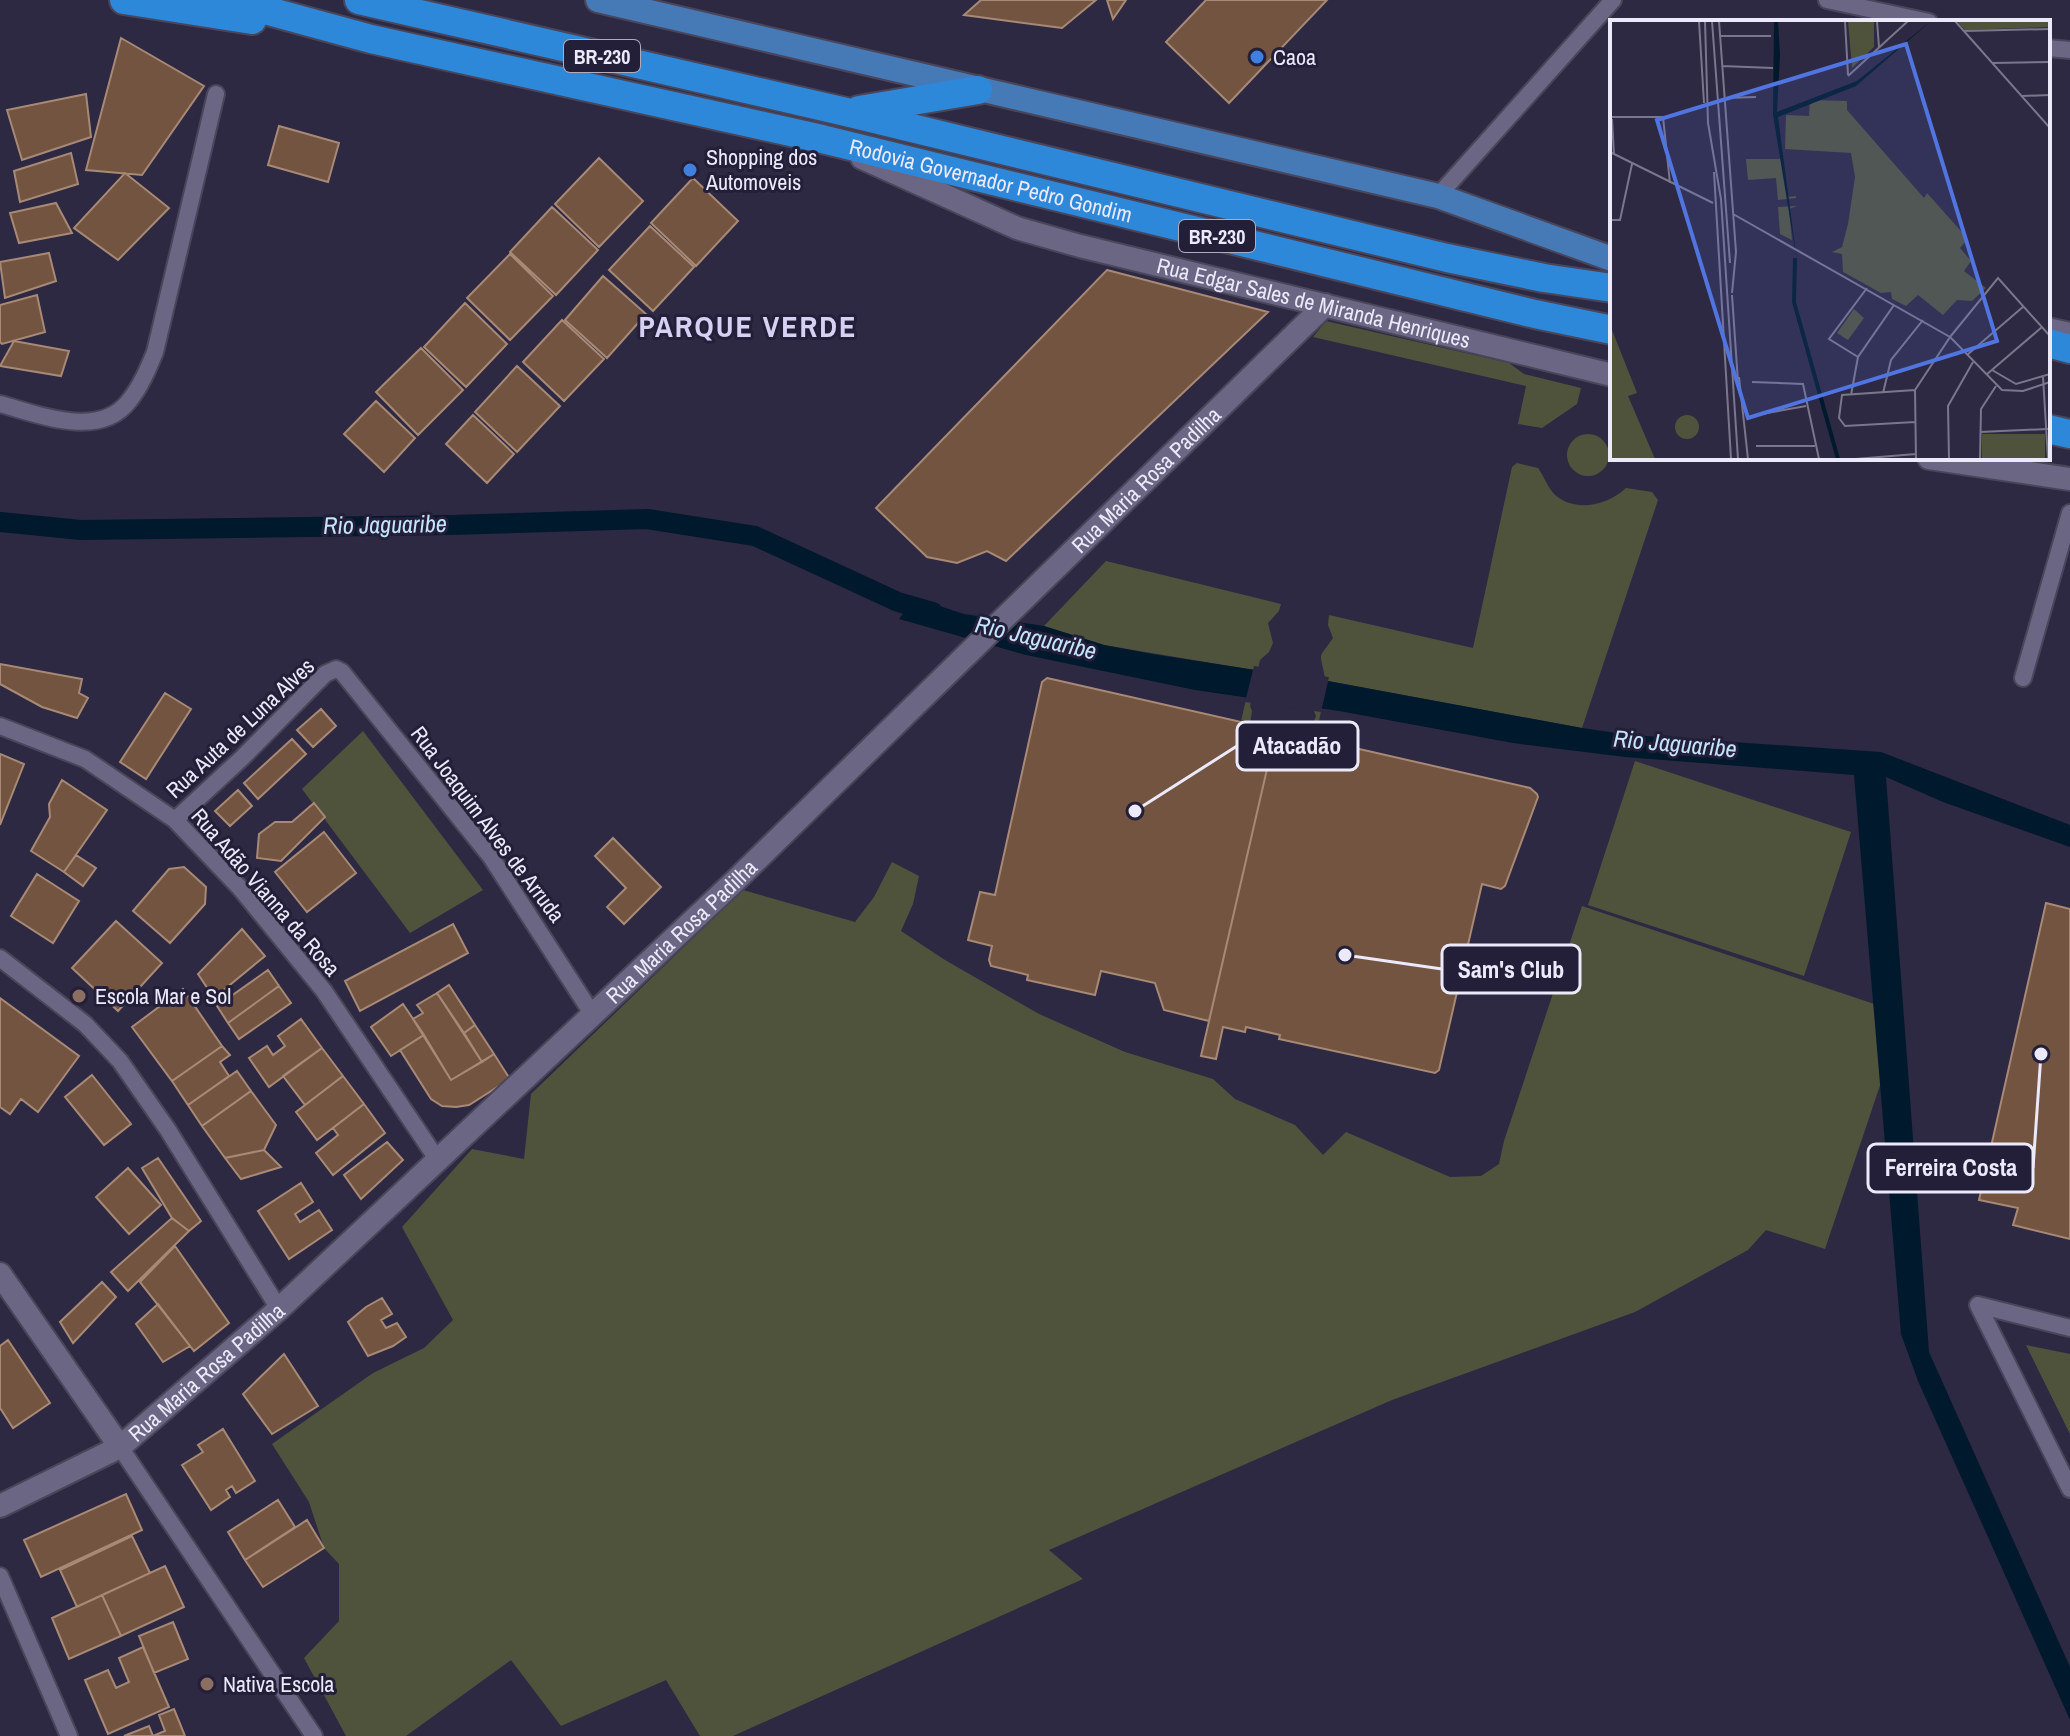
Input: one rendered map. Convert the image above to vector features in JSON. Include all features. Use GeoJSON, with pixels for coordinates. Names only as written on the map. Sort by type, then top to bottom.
{"type":"FeatureCollection","features":[{"type":"Feature","properties":{"kind":"highway"},"geometry":{"type":"LineString","coordinates":[[124,0],[371,39]]}},
{"type":"Feature","properties":{"kind":"highway","name":"Rodovia Governador Pedro Gondim"},"geometry":{"type":"LineString","coordinates":[[228,0],[371,39],[822,139],[1535,314],[1610,330]]}},
{"type":"Feature","properties":{"kind":"highway","name":"Rodovia Governador Pedro Gondim"},"geometry":{"type":"LineString","coordinates":[[359,0],[846,112],[1447,258],[1610,288]]}},
{"type":"Feature","properties":{"kind":"highway"},"geometry":{"type":"LineString","coordinates":[[846,112],[978,90]]}},
{"type":"Feature","properties":{"kind":"highway"},"geometry":{"type":"LineString","coordinates":[[2050,344],[2070,349]]}},
{"type":"Feature","properties":{"kind":"highway"},"geometry":{"type":"LineString","coordinates":[[2050,429],[2070,434]]}},
{"type":"Feature","properties":{"kind":"main road"},"geometry":{"type":"LineString","coordinates":[[598,0],[1438,196],[1610,258]]}},
{"type":"Feature","properties":{"kind":"main road","name":"Rua Edgar Sales de Miranda Henriques"},"geometry":{"type":"LineString","coordinates":[[822,139],[1017,228],[1610,375]]}},
{"type":"Feature","properties":{"kind":"main road","name":"Rua Maria Rosa Padilha"},"geometry":{"type":"LineString","coordinates":[[0,1506],[120,1447],[279,1309],[874,748],[1325,305]]}},
{"type":"Feature","properties":{"kind":"main road"},"geometry":{"type":"LineString","coordinates":[[1942,460],[2070,479]]}},
{"type":"Feature","properties":{"kind":"main road"},"geometry":{"type":"LineString","coordinates":[[0,1274],[120,1447]]}},
{"type":"Feature","properties":{"kind":"street"},"geometry":{"type":"LineString","coordinates":[[1438,196],[1613,0]]}},
{"type":"Feature","properties":{"kind":"street"},"geometry":{"type":"LineString","coordinates":[[1827,0],[1920,20]]}},
{"type":"Feature","properties":{"kind":"street"},"geometry":{"type":"LineString","coordinates":[[2050,48],[2070,50]]}},
{"type":"Feature","properties":{"kind":"street"},"geometry":{"type":"LineString","coordinates":[[0,404],[67,421],[89,421],[109,416],[127,404],[155,352],[216,94]]}},
{"type":"Feature","properties":{"kind":"street"},"geometry":{"type":"LineString","coordinates":[[2050,326],[2070,331]]}},
{"type":"Feature","properties":{"kind":"street"},"geometry":{"type":"LineString","coordinates":[[2023,678],[2070,513]]}},
{"type":"Feature","properties":{"kind":"street","name":"Rua Joaquim Alves de Arruda"},"geometry":{"type":"LineString","coordinates":[[336,669],[356,686],[491,857],[593,1015]]}},
{"type":"Feature","properties":{"kind":"street","name":"Rua Auta de Luna Alves"},"geometry":{"type":"LineString","coordinates":[[175,820],[325,674],[336,669]]}},
{"type":"Feature","properties":{"kind":"street","name":"Rua Adão Vianna da Rosa"},"geometry":{"type":"LineString","coordinates":[[0,726],[85,759],[175,820],[240,888],[324,991],[437,1159]]}},
{"type":"Feature","properties":{"kind":"street"},"geometry":{"type":"LineString","coordinates":[[0,958],[85,1024],[120,1061],[168,1130],[279,1309]]}},
{"type":"Feature","properties":{"kind":"street"},"geometry":{"type":"LineString","coordinates":[[2070,1328],[1978,1305],[2070,1489]]}},
{"type":"Feature","properties":{"kind":"street"},"geometry":{"type":"LineString","coordinates":[[120,1447],[314,1736]]}},
{"type":"Feature","properties":{"kind":"street"},"geometry":{"type":"LineString","coordinates":[[0,1576],[69,1736]]}},
{"type":"Feature","properties":{"kind":"green space"},"geometry":{"type":"Polygon","coordinates":[[[1326,321],[1509,363],[1524,374],[1581,388],[1577,404],[1542,428],[1518,424],[1526,386],[1313,337],[1326,321]]]}},
{"type":"Feature","properties":{"kind":"green space"},"geometry":{"type":"Polygon","coordinates":[[[1588,434],[1603,440],[1609,455],[1603,470],[1588,476],[1573,470],[1567,455],[1573,440],[1588,434]]]}},
{"type":"Feature","properties":{"kind":"green space"},"geometry":{"type":"Polygon","coordinates":[[[1517,463],[1538,468],[1555,495],[1572,504],[1592,505],[1610,499],[1626,488],[1652,492],[1658,500],[1582,728],[1328,681],[1315,738],[1308,737],[1316,716],[1311,704],[1325,678],[1321,656],[1333,638],[1328,625],[1329,615],[1473,648],[1512,467],[1517,463]]]}},
{"type":"Feature","properties":{"kind":"green space"},"geometry":{"type":"Polygon","coordinates":[[[1106,561],[1281,604],[1268,623],[1273,643],[1260,660],[1250,706],[1250,724],[1241,721],[1253,670],[1104,645],[1044,626],[1106,561]]]}},
{"type":"Feature","properties":{"kind":"green space"},"geometry":{"type":"Polygon","coordinates":[[[363,731],[483,890],[410,933],[302,789],[363,731]]]}},
{"type":"Feature","properties":{"kind":"green space"},"geometry":{"type":"Polygon","coordinates":[[[1635,761],[1851,832],[1804,976],[1588,905],[1635,761]]]}},
{"type":"Feature","properties":{"kind":"green space"},"geometry":{"type":"Polygon","coordinates":[[[892,862],[919,876],[913,904],[901,931],[1039,1014],[1125,1052],[1213,1079],[1235,1099],[1295,1125],[1323,1155],[1346,1132],[1450,1177],[1481,1176],[1499,1164],[1582,906],[1904,1014],[1825,1249],[1766,1230],[1748,1250],[1635,1312],[1392,1400],[1049,1550],[1083,1579],[733,1736],[700,1736],[666,1680],[561,1726],[511,1660],[406,1736],[346,1736],[304,1658],[339,1621],[339,1564],[324,1548],[309,1502],[272,1444],[373,1373],[424,1348],[453,1320],[402,1227],[472,1149],[524,1159],[531,1094],[743,890],[855,922],[874,897],[892,862]]]}},
{"type":"Feature","properties":{"kind":"green space"},"geometry":{"type":"Polygon","coordinates":[[[2026,1345],[2070,1354],[2070,1434],[2026,1345]]]}},
{"type":"Feature","properties":{"kind":"water"},"geometry":{"type":"Polygon","coordinates":[[[915,598],[964,614],[1044,626],[1104,645],[1328,681],[1582,728],[1631,735],[1881,752],[2070,825],[2070,847],[1943,802],[1886,777],[1929,1352],[2070,1667],[2070,1720],[1918,1381],[1901,1334],[1854,775],[1625,757],[1513,743],[1339,711],[1195,690],[1026,655],[899,619],[915,598]]]}},
{"type":"Feature","properties":{"kind":"pier"},"geometry":{"type":"Polygon","coordinates":[[[1254,666],[1329,677],[1321,712],[1245,702],[1254,666]]]}},
{"type":"Feature","properties":{"kind":"building"},"geometry":{"type":"Polygon","coordinates":[[[981,0],[1096,0],[1062,28],[964,15],[981,0]]]}},
{"type":"Feature","properties":{"kind":"building"},"geometry":{"type":"Polygon","coordinates":[[[1107,0],[1126,0],[1113,19],[1107,0]]]}},
{"type":"Feature","properties":{"kind":"building"},"geometry":{"type":"Polygon","coordinates":[[[1206,0],[1327,0],[1229,103],[1166,42],[1206,0]]]}},
{"type":"Feature","properties":{"kind":"building"},"geometry":{"type":"Polygon","coordinates":[[[121,38],[204,86],[142,175],[86,170],[121,38]]]}},
{"type":"Feature","properties":{"kind":"building"},"geometry":{"type":"Polygon","coordinates":[[[86,94],[91,137],[22,160],[7,110],[86,94]]]}},
{"type":"Feature","properties":{"kind":"building"},"geometry":{"type":"Polygon","coordinates":[[[279,126],[339,143],[328,182],[268,165],[279,126]]]}},
{"type":"Feature","properties":{"kind":"building"},"geometry":{"type":"Polygon","coordinates":[[[71,153],[78,184],[20,202],[14,171],[71,153]]]}},
{"type":"Feature","properties":{"kind":"building"},"geometry":{"type":"Polygon","coordinates":[[[599,158],[643,201],[599,247],[555,204],[599,158]]]}},
{"type":"Feature","properties":{"kind":"building"},"geometry":{"type":"Polygon","coordinates":[[[125,173],[169,208],[118,260],[74,228],[125,173]]]}},
{"type":"Feature","properties":{"kind":"building"},"geometry":{"type":"Polygon","coordinates":[[[693,178],[738,221],[696,266],[651,223],[693,178]]]}},
{"type":"Feature","properties":{"kind":"building"},"geometry":{"type":"Polygon","coordinates":[[[56,203],[72,233],[19,243],[10,213],[56,203]]]}},
{"type":"Feature","properties":{"kind":"building"},"geometry":{"type":"Polygon","coordinates":[[[552,207],[598,250],[556,295],[510,252],[552,207]]]}},
{"type":"Feature","properties":{"kind":"building"},"geometry":{"type":"Polygon","coordinates":[[[650,226],[694,267],[653,311],[609,270],[650,226]]]}},
{"type":"Feature","properties":{"kind":"building"},"geometry":{"type":"Polygon","coordinates":[[[49,253],[56,281],[5,298],[0,262],[49,253]]]}},
{"type":"Feature","properties":{"kind":"building"},"geometry":{"type":"Polygon","coordinates":[[[510,254],[553,296],[510,340],[467,298],[510,254]]]}},
{"type":"Feature","properties":{"kind":"building"},"geometry":{"type":"Polygon","coordinates":[[[1107,270],[1268,312],[1006,561],[987,551],[957,563],[927,557],[876,508],[1107,270]]]}},
{"type":"Feature","properties":{"kind":"building"},"geometry":{"type":"Polygon","coordinates":[[[603,276],[646,314],[607,358],[565,320],[603,276]]]}},
{"type":"Feature","properties":{"kind":"building"},"geometry":{"type":"Polygon","coordinates":[[[37,295],[45,332],[2,344],[0,305],[37,295]]]}},
{"type":"Feature","properties":{"kind":"building"},"geometry":{"type":"Polygon","coordinates":[[[465,303],[507,344],[466,387],[424,347],[465,303]]]}},
{"type":"Feature","properties":{"kind":"building"},"geometry":{"type":"Polygon","coordinates":[[[562,320],[604,359],[564,401],[523,362],[562,320]]]}},
{"type":"Feature","properties":{"kind":"building"},"geometry":{"type":"Polygon","coordinates":[[[14,341],[69,351],[61,376],[0,366],[14,341]]]}},
{"type":"Feature","properties":{"kind":"building"},"geometry":{"type":"Polygon","coordinates":[[[421,348],[463,390],[418,435],[376,392],[421,348]]]}},
{"type":"Feature","properties":{"kind":"building"},"geometry":{"type":"Polygon","coordinates":[[[517,366],[560,406],[517,452],[475,412],[517,366]]]}},
{"type":"Feature","properties":{"kind":"building"},"geometry":{"type":"Polygon","coordinates":[[[376,401],[415,438],[384,472],[344,434],[376,401]]]}},
{"type":"Feature","properties":{"kind":"building"},"geometry":{"type":"Polygon","coordinates":[[[473,415],[514,454],[487,483],[446,444],[473,415]]]}},
{"type":"Feature","properties":{"kind":"building"},"geometry":{"type":"Polygon","coordinates":[[[0,664],[82,679],[79,693],[88,698],[77,718],[42,707],[0,684],[0,664]]]}},
{"type":"Feature","properties":{"kind":"building"},"geometry":{"type":"Polygon","coordinates":[[[1047,678],[1276,730],[1209,1021],[1164,1010],[1155,983],[1101,971],[1095,995],[1027,980],[1028,975],[991,966],[992,946],[968,940],[980,892],[995,895],[1042,682],[1047,678]]]}},
{"type":"Feature","properties":{"kind":"building"},"geometry":{"type":"Polygon","coordinates":[[[165,693],[191,709],[146,779],[120,762],[165,693]]]}},
{"type":"Feature","properties":{"kind":"building"},"geometry":{"type":"Polygon","coordinates":[[[321,709],[336,726],[313,747],[297,730],[321,709]]]}},
{"type":"Feature","properties":{"kind":"building"},"geometry":{"type":"Polygon","coordinates":[[[1276,730],[1530,788],[1537,794],[1505,886],[1501,889],[1482,884],[1439,1070],[1435,1073],[1279,1039],[1280,1035],[1246,1027],[1245,1032],[1223,1027],[1216,1059],[1201,1056],[1276,730]]]}},
{"type":"Feature","properties":{"kind":"building"},"geometry":{"type":"Polygon","coordinates":[[[292,739],[306,754],[258,799],[244,783],[292,739]]]}},
{"type":"Feature","properties":{"kind":"building"},"geometry":{"type":"Polygon","coordinates":[[[0,754],[24,764],[0,825],[0,754]]]}},
{"type":"Feature","properties":{"kind":"building"},"geometry":{"type":"Polygon","coordinates":[[[62,780],[107,810],[64,872],[31,851],[50,817],[49,804],[62,780]]]}},
{"type":"Feature","properties":{"kind":"building"},"geometry":{"type":"Polygon","coordinates":[[[238,790],[252,806],[230,826],[215,811],[238,790]]]}},
{"type":"Feature","properties":{"kind":"building"},"geometry":{"type":"Polygon","coordinates":[[[314,803],[325,817],[281,861],[257,858],[259,834],[275,822],[292,822],[314,803]]]}},
{"type":"Feature","properties":{"kind":"building"},"geometry":{"type":"Polygon","coordinates":[[[324,832],[356,873],[307,912],[275,872],[324,832]]]}},
{"type":"Feature","properties":{"kind":"building"},"geometry":{"type":"Polygon","coordinates":[[[613,838],[661,887],[624,924],[607,907],[626,888],[595,856],[613,838]]]}},
{"type":"Feature","properties":{"kind":"building"},"geometry":{"type":"Polygon","coordinates":[[[76,855],[96,868],[83,886],[64,872],[76,855]]]}},
{"type":"Feature","properties":{"kind":"building"},"geometry":{"type":"Polygon","coordinates":[[[184,867],[206,887],[205,904],[170,943],[133,911],[169,869],[184,867]]]}},
{"type":"Feature","properties":{"kind":"building"},"geometry":{"type":"Polygon","coordinates":[[[37,874],[79,901],[53,943],[11,916],[37,874]]]}},
{"type":"Feature","properties":{"kind":"building"},"geometry":{"type":"Polygon","coordinates":[[[2046,903],[2070,909],[2070,1239],[2013,1225],[2018,1208],[1979,1200],[2046,903]]]}},
{"type":"Feature","properties":{"kind":"building"},"geometry":{"type":"Polygon","coordinates":[[[116,921],[162,963],[118,1011],[72,968],[116,921]]]}},
{"type":"Feature","properties":{"kind":"building"},"geometry":{"type":"Polygon","coordinates":[[[453,924],[468,953],[360,1011],[345,981],[453,924]]]}},
{"type":"Feature","properties":{"kind":"building"},"geometry":{"type":"Polygon","coordinates":[[[242,929],[265,956],[214,998],[198,974],[242,929]]]}},
{"type":"Feature","properties":{"kind":"building"},"geometry":{"type":"Polygon","coordinates":[[[268,970],[279,986],[228,1023],[217,1006],[268,970]]]}},
{"type":"Feature","properties":{"kind":"building"},"geometry":{"type":"Polygon","coordinates":[[[449,985],[475,1025],[464,1033],[437,993],[449,985]]]}},
{"type":"Feature","properties":{"kind":"building"},"geometry":{"type":"Polygon","coordinates":[[[279,986],[291,1003],[239,1039],[228,1023],[279,986]]]}},
{"type":"Feature","properties":{"kind":"building"},"geometry":{"type":"Polygon","coordinates":[[[183,989],[222,1046],[172,1081],[132,1027],[183,989]]]}},
{"type":"Feature","properties":{"kind":"building"},"geometry":{"type":"Polygon","coordinates":[[[437,993],[482,1062],[451,1080],[413,1019],[423,1013],[417,1005],[437,993]]]}},
{"type":"Feature","properties":{"kind":"building"},"geometry":{"type":"Polygon","coordinates":[[[0,998],[79,1056],[38,1112],[21,1099],[10,1114],[0,1107],[0,998]]]}},
{"type":"Feature","properties":{"kind":"building"},"geometry":{"type":"Polygon","coordinates":[[[403,1004],[424,1035],[391,1056],[371,1027],[403,1004]]]}},
{"type":"Feature","properties":{"kind":"building"},"geometry":{"type":"Polygon","coordinates":[[[301,1019],[322,1048],[269,1087],[249,1058],[267,1046],[273,1055],[285,1046],[278,1036],[301,1019]]]}},
{"type":"Feature","properties":{"kind":"building"},"geometry":{"type":"Polygon","coordinates":[[[475,1025],[494,1054],[482,1062],[464,1033],[475,1025]]]}},
{"type":"Feature","properties":{"kind":"building"},"geometry":{"type":"Polygon","coordinates":[[[424,1035],[451,1080],[494,1054],[510,1079],[469,1105],[442,1106],[431,1099],[400,1050],[424,1035]]]}},
{"type":"Feature","properties":{"kind":"building"},"geometry":{"type":"Polygon","coordinates":[[[222,1046],[230,1055],[220,1062],[229,1076],[188,1105],[172,1081],[222,1046]]]}},
{"type":"Feature","properties":{"kind":"building"},"geometry":{"type":"Polygon","coordinates":[[[322,1048],[343,1076],[305,1105],[283,1076],[322,1048]]]}},
{"type":"Feature","properties":{"kind":"building"},"geometry":{"type":"Polygon","coordinates":[[[237,1071],[251,1091],[202,1126],[188,1105],[237,1071]]]}},
{"type":"Feature","properties":{"kind":"building"},"geometry":{"type":"Polygon","coordinates":[[[92,1075],[131,1124],[104,1145],[65,1097],[92,1075]]]}},
{"type":"Feature","properties":{"kind":"building"},"geometry":{"type":"Polygon","coordinates":[[[343,1076],[364,1104],[317,1140],[296,1112],[343,1076]]]}},
{"type":"Feature","properties":{"kind":"building"},"geometry":{"type":"Polygon","coordinates":[[[251,1091],[276,1125],[264,1150],[225,1158],[202,1126],[251,1091]]]}},
{"type":"Feature","properties":{"kind":"building"},"geometry":{"type":"Polygon","coordinates":[[[364,1104],[385,1133],[333,1175],[316,1153],[338,1135],[333,1128],[364,1104]]]}},
{"type":"Feature","properties":{"kind":"building"},"geometry":{"type":"Polygon","coordinates":[[[387,1142],[403,1160],[361,1199],[344,1175],[387,1142]]]}},
{"type":"Feature","properties":{"kind":"building"},"geometry":{"type":"Polygon","coordinates":[[[264,1150],[281,1167],[241,1179],[225,1158],[264,1150]]]}},
{"type":"Feature","properties":{"kind":"building"},"geometry":{"type":"Polygon","coordinates":[[[158,1158],[201,1221],[189,1231],[172,1218],[142,1168],[158,1158]]]}},
{"type":"Feature","properties":{"kind":"building"},"geometry":{"type":"Polygon","coordinates":[[[128,1168],[161,1205],[129,1234],[96,1197],[128,1168]]]}},
{"type":"Feature","properties":{"kind":"building"},"geometry":{"type":"Polygon","coordinates":[[[301,1183],[313,1202],[295,1214],[300,1222],[319,1210],[332,1230],[289,1259],[258,1211],[301,1183]]]}},
{"type":"Feature","properties":{"kind":"building"},"geometry":{"type":"Polygon","coordinates":[[[172,1218],[189,1231],[128,1291],[111,1272],[172,1218]]]}},
{"type":"Feature","properties":{"kind":"building"},"geometry":{"type":"Polygon","coordinates":[[[175,1246],[229,1323],[194,1351],[140,1282],[175,1246]]]}},
{"type":"Feature","properties":{"kind":"building"},"geometry":{"type":"Polygon","coordinates":[[[102,1282],[116,1297],[73,1343],[60,1322],[102,1282]]]}},
{"type":"Feature","properties":{"kind":"building"},"geometry":{"type":"Polygon","coordinates":[[[382,1298],[392,1314],[381,1320],[386,1328],[397,1323],[406,1337],[368,1356],[348,1322],[382,1298]]]}},
{"type":"Feature","properties":{"kind":"building"},"geometry":{"type":"Polygon","coordinates":[[[158,1304],[190,1346],[163,1362],[136,1324],[158,1304]]]}},
{"type":"Feature","properties":{"kind":"building"},"geometry":{"type":"Polygon","coordinates":[[[8,1340],[50,1403],[13,1428],[0,1408],[0,1346],[8,1340]]]}},
{"type":"Feature","properties":{"kind":"building"},"geometry":{"type":"Polygon","coordinates":[[[284,1354],[318,1406],[272,1434],[243,1394],[284,1354]]]}},
{"type":"Feature","properties":{"kind":"building"},"geometry":{"type":"Polygon","coordinates":[[[223,1429],[255,1481],[236,1493],[232,1486],[226,1490],[230,1497],[211,1510],[182,1465],[203,1452],[198,1445],[223,1429]]]}},
{"type":"Feature","properties":{"kind":"building"},"geometry":{"type":"Polygon","coordinates":[[[126,1494],[142,1530],[41,1577],[24,1540],[126,1494]]]}},
{"type":"Feature","properties":{"kind":"building"},"geometry":{"type":"Polygon","coordinates":[[[278,1500],[295,1527],[245,1560],[228,1532],[278,1500]]]}},
{"type":"Feature","properties":{"kind":"building"},"geometry":{"type":"Polygon","coordinates":[[[307,1520],[324,1548],[263,1587],[245,1560],[307,1520]]]}},
{"type":"Feature","properties":{"kind":"building"},"geometry":{"type":"Polygon","coordinates":[[[132,1536],[150,1573],[77,1607],[60,1570],[132,1536]]]}},
{"type":"Feature","properties":{"kind":"building"},"geometry":{"type":"Polygon","coordinates":[[[165,1566],[184,1607],[121,1636],[102,1595],[165,1566]]]}},
{"type":"Feature","properties":{"kind":"building"},"geometry":{"type":"Polygon","coordinates":[[[102,1595],[121,1636],[69,1659],[52,1618],[102,1595]]]}},
{"type":"Feature","properties":{"kind":"building"},"geometry":{"type":"Polygon","coordinates":[[[173,1622],[188,1659],[154,1673],[139,1636],[173,1622]]]}},
{"type":"Feature","properties":{"kind":"building"},"geometry":{"type":"Polygon","coordinates":[[[143,1647],[169,1707],[108,1734],[85,1680],[108,1670],[116,1688],[129,1682],[119,1658],[143,1647]]]}},
{"type":"Feature","properties":{"kind":"building"},"geometry":{"type":"Polygon","coordinates":[[[174,1709],[185,1736],[153,1736],[165,1731],[159,1715],[174,1709]]]}},
{"type":"Feature","properties":{"kind":"building"},"geometry":{"type":"Polygon","coordinates":[[[149,1726],[153,1736],[124,1736],[149,1726]]]}},
{"type":"Feature","properties":{"kind":"waterway","name":"Rio Jaguaribe"},"geometry":{"type":"LineString","coordinates":[[0,522],[81,530],[647,519],[755,536],[898,602],[933,612]]}},
{"type":"Feature","properties":{"kind":"place","name":"Caoa"},"geometry":{"type":"Point","coordinates":[1257,57]}},
{"type":"Feature","properties":{"kind":"place","name":"Shopping dos Automoveis"},"geometry":{"type":"Point","coordinates":[690,170]}},
{"type":"Feature","properties":{"kind":"place","name":"Atacadão"},"geometry":{"type":"Point","coordinates":[1135,811]}},
{"type":"Feature","properties":{"kind":"place","name":"Sam's Club"},"geometry":{"type":"Point","coordinates":[1345,955]}},
{"type":"Feature","properties":{"kind":"place","name":"Escola Mar e Sol"},"geometry":{"type":"Point","coordinates":[79,996]}},
{"type":"Feature","properties":{"kind":"place","name":"Ferreira Costa"},"geometry":{"type":"Point","coordinates":[2041,1054]}},
{"type":"Feature","properties":{"kind":"place","name":"Nativa Escola"},"geometry":{"type":"Point","coordinates":[207,1684]}},
{"type":"Feature","properties":{"kind":"district","name":"PARQUE VERDE"},"geometry":{"type":"Point","coordinates":[748,326]}}]}
